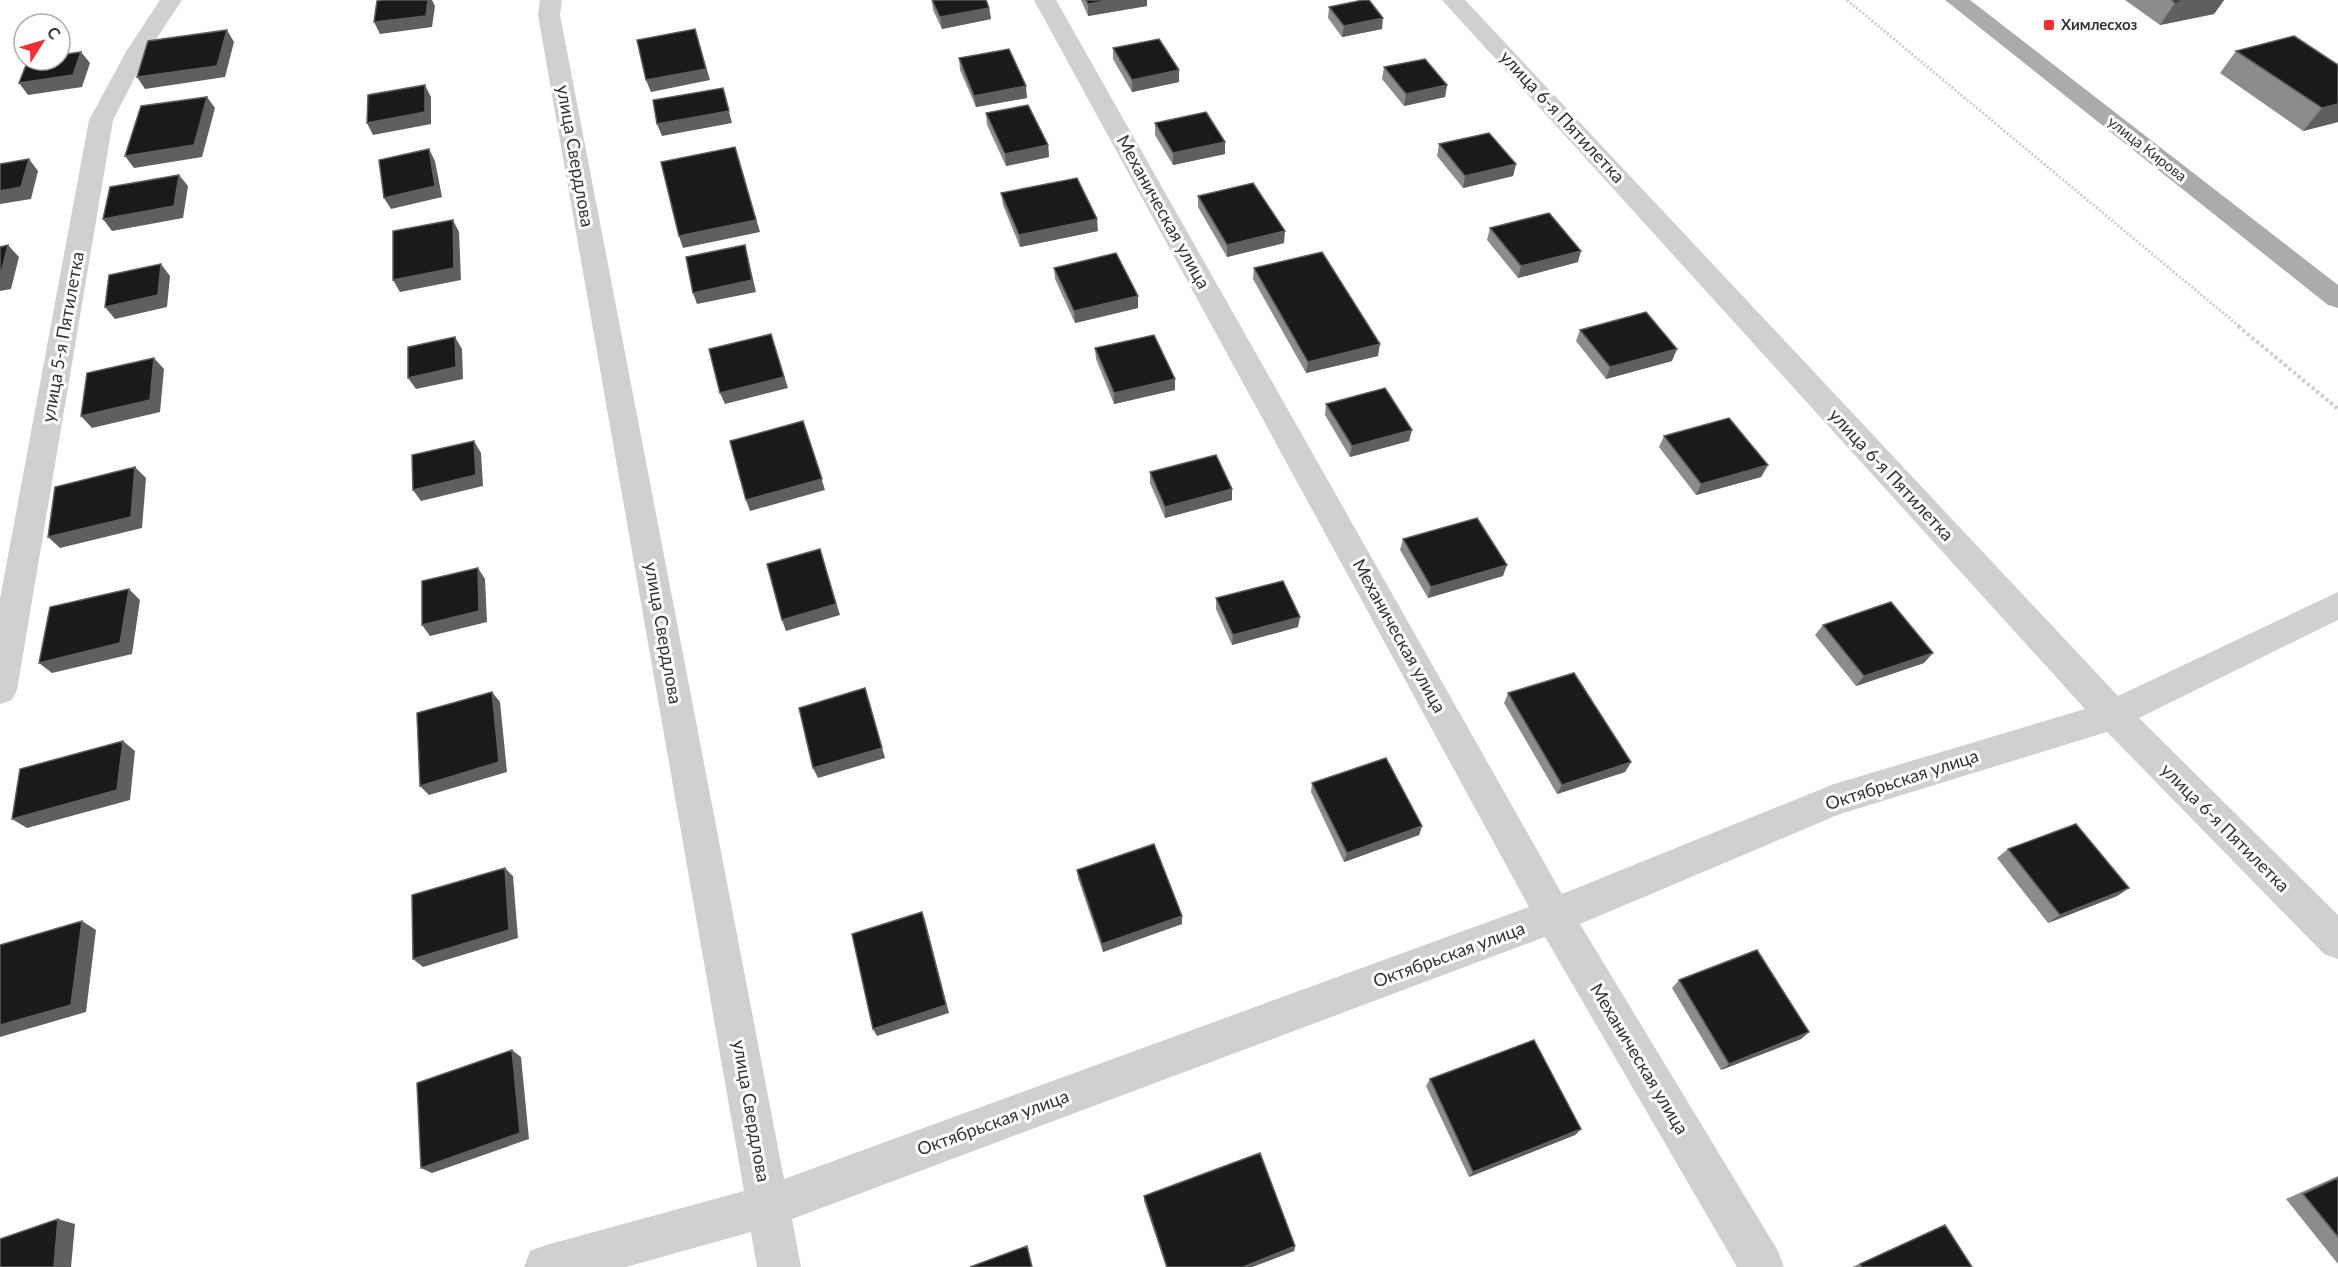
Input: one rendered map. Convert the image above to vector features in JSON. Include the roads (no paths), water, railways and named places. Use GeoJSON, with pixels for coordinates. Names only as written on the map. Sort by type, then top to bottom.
{"type":"FeatureCollection","features":[{"type":"Feature","properties":{"kind":"main road","name":"улица Кирова"},"geometry":{"type":"LineString","coordinates":[[1956,0],[2338,299]]}},
{"type":"Feature","properties":{"kind":"street","name":"улица 5-я Пятилетка"},"geometry":{"type":"LineString","coordinates":[[0,690],[101,120],[138,50],[171,0]]}},
{"type":"Feature","properties":{"kind":"street","name":"улица Свердлова"},"geometry":{"type":"LineString","coordinates":[[551,0],[549,15],[779,1267]]}},
{"type":"Feature","properties":{"kind":"street","name":"Механическая улица"},"geometry":{"type":"LineString","coordinates":[[1045,0],[1554,916],[1762,1267]]}},
{"type":"Feature","properties":{"kind":"street","name":"улица 6-я Пятилетка"},"geometry":{"type":"LineString","coordinates":[[1453,0],[2113,714],[2338,941]]}},
{"type":"Feature","properties":{"kind":"street","name":"Октябрьская улица"},"geometry":{"type":"LineString","coordinates":[[546,1267],[768,1206],[1554,916],[1834,800],[2113,714],[2338,605]]}},
{"type":"Feature","properties":{"kind":"place","name":"Химлесхоз"},"geometry":{"type":"Point","coordinates":[2049,25]}}]}
